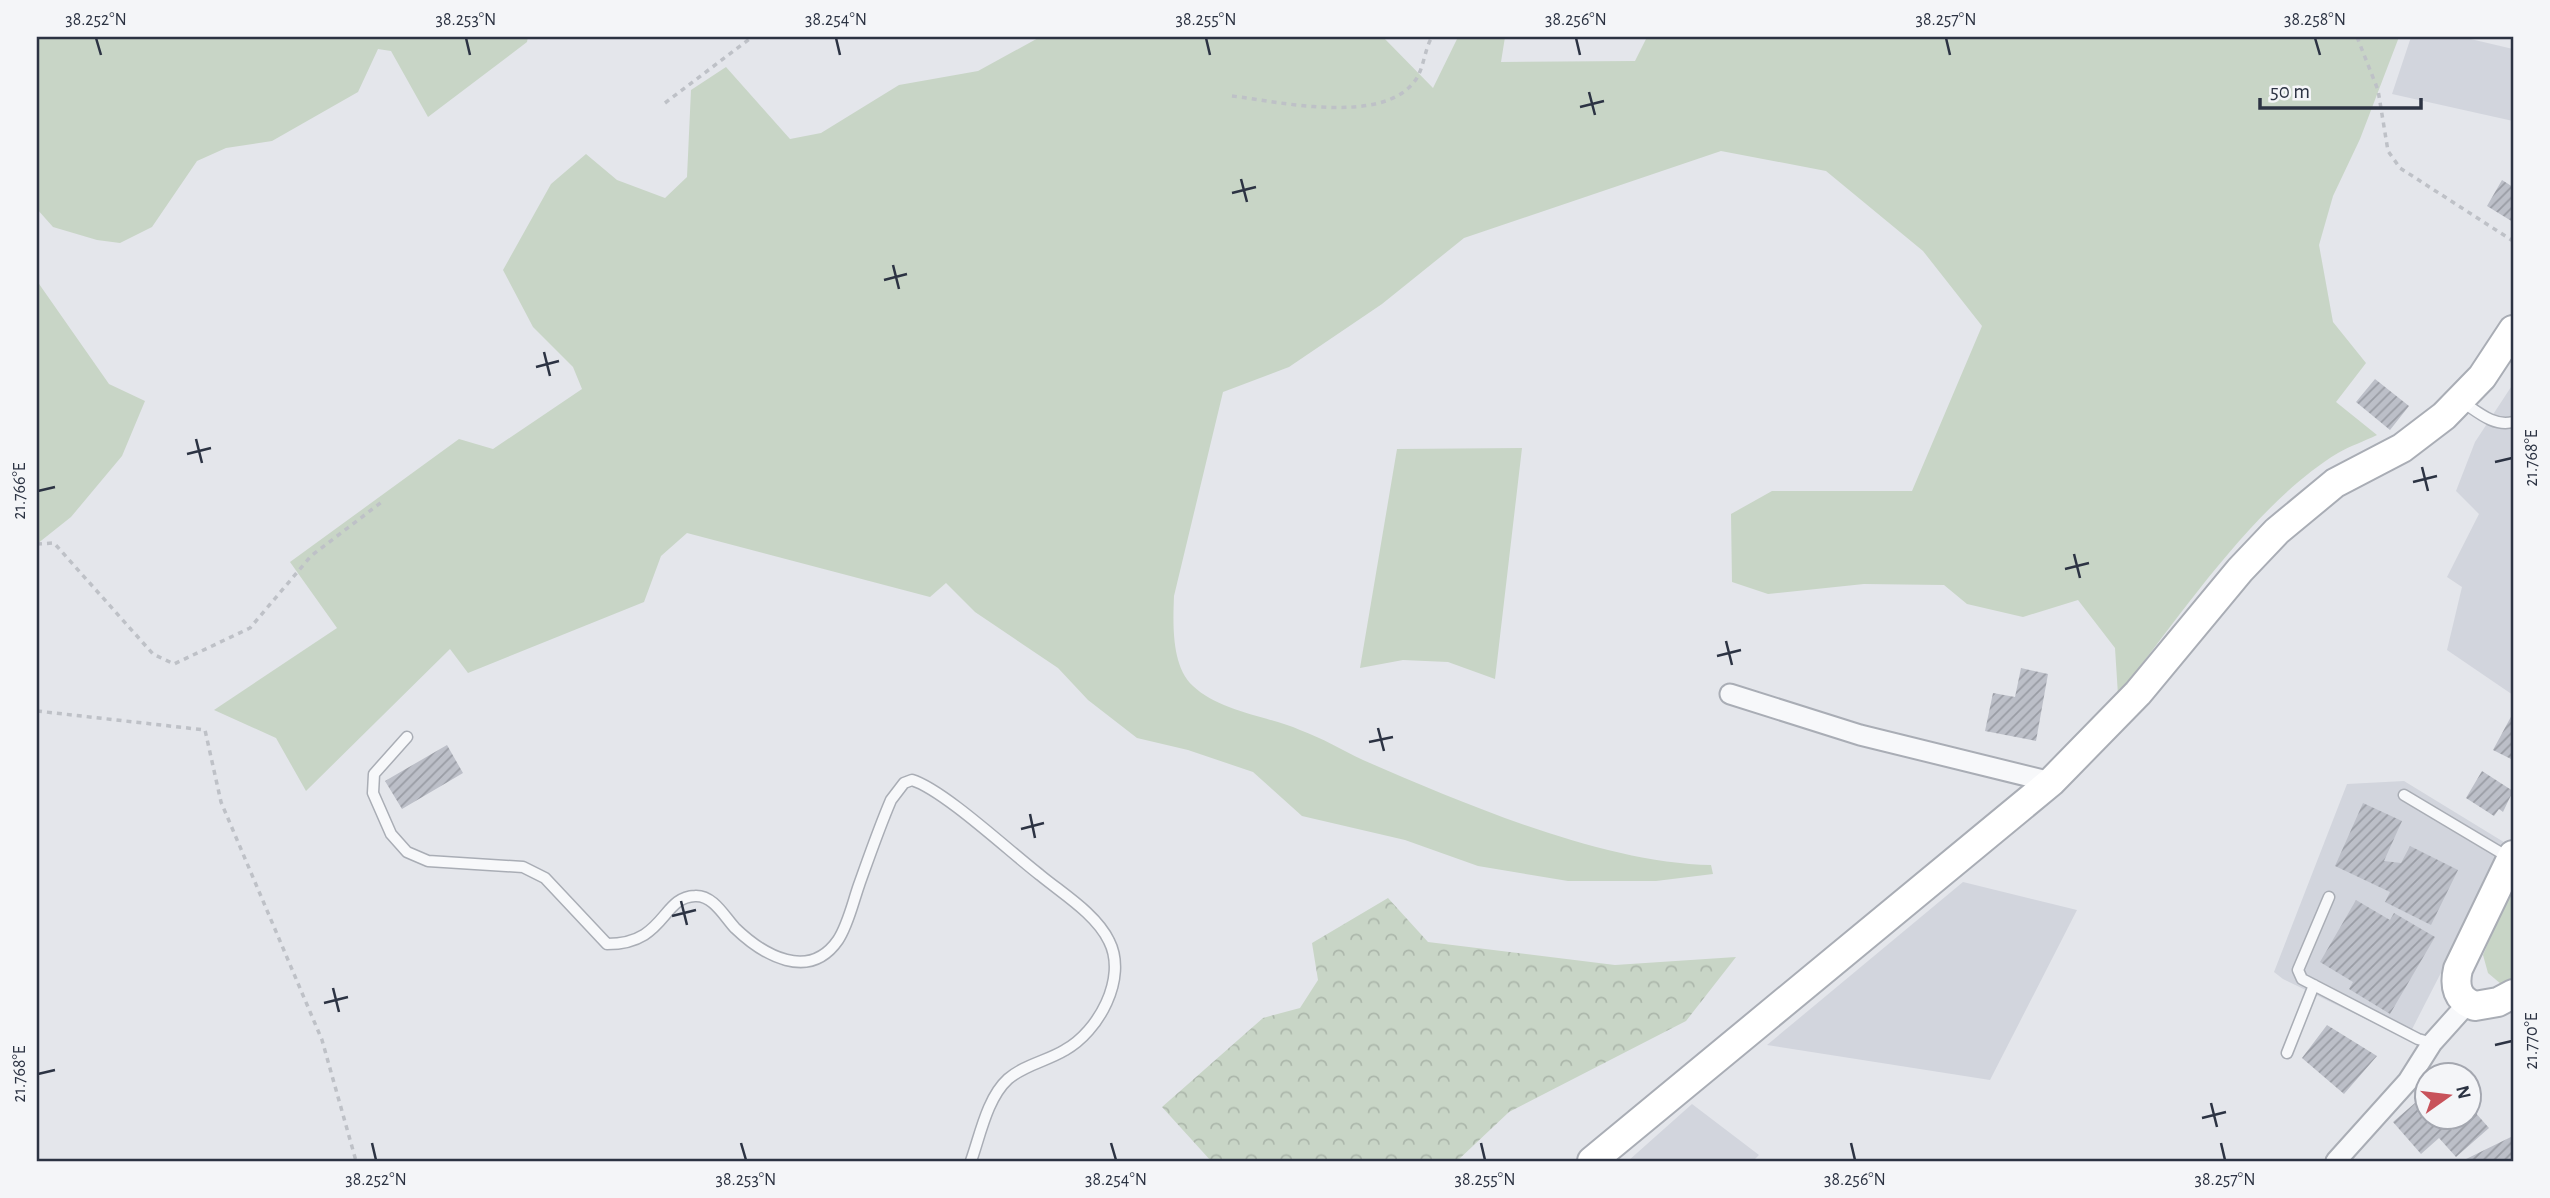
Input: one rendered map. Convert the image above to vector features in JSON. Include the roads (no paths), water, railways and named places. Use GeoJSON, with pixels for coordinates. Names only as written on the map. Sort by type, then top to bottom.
{"type":"FeatureCollection","features":[{"type":"Feature","properties":{"kind":"street"},"geometry":{"type":"LineString","coordinates":[[1592,1161],[2051,782],[2112,722],[2240,570],[2292,517],[2335,484],[2412,441],[2461,401],[2482,377],[2513,330]]}},
{"type":"Feature","properties":{"kind":"street"},"geometry":{"type":"LineString","coordinates":[[1730,694],[1860,735],[2051,782]]}},
{"type":"Feature","properties":{"kind":"street"},"geometry":{"type":"LineString","coordinates":[[2512,857],[2458,969],[2456,989],[2467,1003],[2490,1004],[2513,994]]}},
{"type":"Feature","properties":{"kind":"street"},"geometry":{"type":"LineString","coordinates":[[2336,1161],[2408,1081],[2432,1043],[2467,1003]]}},
{"type":"Feature","properties":{"kind":"lane"},"geometry":{"type":"LineString","coordinates":[[2461,401],[2486,418],[2505,424],[2513,422]]}},
{"type":"Feature","properties":{"kind":"lane"},"geometry":{"type":"LineString","coordinates":[[407,737],[374,774],[373,793],[391,834],[407,852],[428,861],[523,867],[545,878],[607,944],[628,944],[640,939],[650,933],[678,900],[696,896],[710,899],[753,946],[778,959],[803,963],[822,957],[839,939],[891,800],[904,783],[912,780],[944,799],[1084,911],[1110,942],[1113,967],[1110,1002],[1087,1032],[1066,1050],[1007,1080],[988,1112],[971,1161]]}},
{"type":"Feature","properties":{"kind":"lane"},"geometry":{"type":"LineString","coordinates":[[2404,795],[2512,857]]}},
{"type":"Feature","properties":{"kind":"lane"},"geometry":{"type":"LineString","coordinates":[[2329,897],[2298,970],[2302,979],[2418,1039],[2432,1043]]}},
{"type":"Feature","properties":{"kind":"lane"},"geometry":{"type":"LineString","coordinates":[[2287,1052],[2314,985]]}}]}
